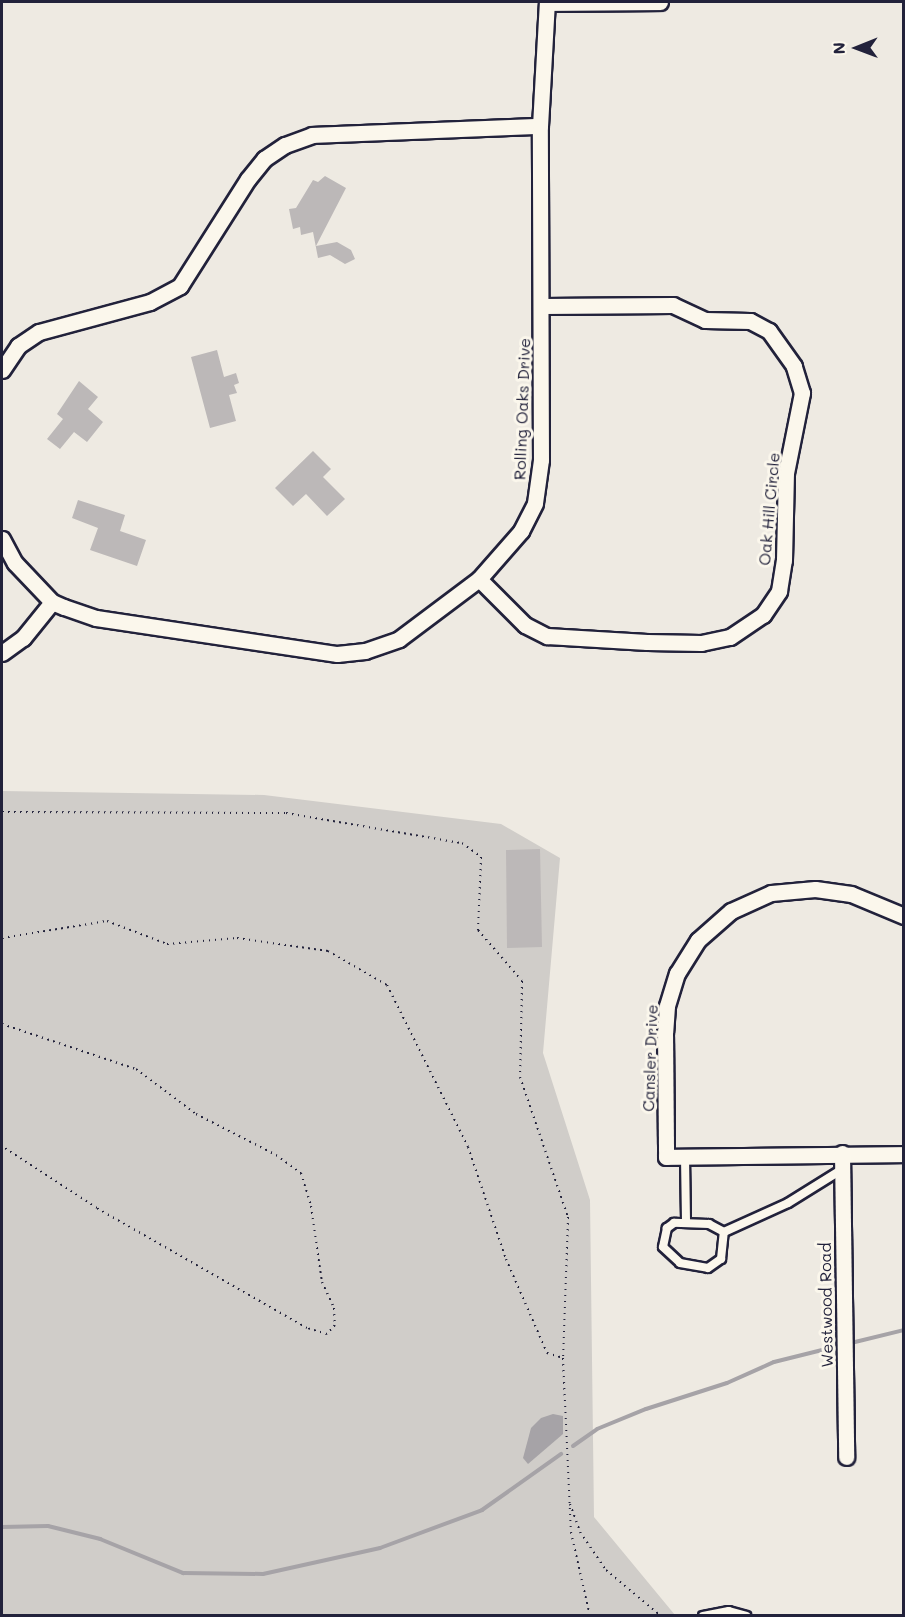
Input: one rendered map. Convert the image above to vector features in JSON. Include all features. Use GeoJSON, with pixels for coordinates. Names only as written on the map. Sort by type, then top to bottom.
{"type":"FeatureCollection","features":[{"type":"Feature","properties":{"kind":"street"},"geometry":{"type":"LineString","coordinates":[[548,2],[660,2]]}},
{"type":"Feature","properties":{"kind":"street","name":"Rolling Oaks Drive"},"geometry":{"type":"LineString","coordinates":[[2,539],[15,563],[52,602],[96,618],[337,654],[365,651],[399,639],[479,579],[521,531],[535,502],[541,460],[543,306],[540,126],[548,2]]}},
{"type":"Feature","properties":{"kind":"street"},"geometry":{"type":"LineString","coordinates":[[2,370],[18,346],[39,332],[150,302],[180,286],[248,178],[264,159],[285,146],[312,135],[540,126]]}},
{"type":"Feature","properties":{"kind":"street","name":"Oak Hill Circle"},"geometry":{"type":"LineString","coordinates":[[479,579],[525,625],[547,636],[647,642],[701,643],[730,637],[763,615],[778,591],[784,560],[786,473],[802,393],[794,366],[769,331],[750,321],[705,320],[673,305],[543,306]]}},
{"type":"Feature","properties":{"kind":"street"},"geometry":{"type":"LineString","coordinates":[[2,653],[23,638],[52,602]]}},
{"type":"Feature","properties":{"kind":"street","name":"Cansler Drive"},"geometry":{"type":"LineString","coordinates":[[685,1156],[666,1157],[667,1006],[677,973],[698,940],[731,911],[771,893],[814,889],[851,894],[903,916]]}},
{"type":"Feature","properties":{"kind":"street","name":"Westwood Road"},"geometry":{"type":"LineString","coordinates":[[842,1153],[846,1457]]}},
{"type":"Feature","properties":{"kind":"street"},"geometry":{"type":"LineString","coordinates":[[685,1156],[903,1154]]}},
{"type":"Feature","properties":{"kind":"lane"},"geometry":{"type":"LineString","coordinates":[[685,1156],[686,1221]]}},
{"type":"Feature","properties":{"kind":"lane"},"geometry":{"type":"LineString","coordinates":[[723,1232],[788,1203],[842,1169]]}},
{"type":"Feature","properties":{"kind":"lane"},"geometry":{"type":"LineString","coordinates":[[686,1221],[710,1224],[723,1232],[721,1259],[708,1268],[696,1268],[680,1263],[663,1247],[667,1228],[686,1221]]}},
{"type":"Feature","properties":{"kind":"lane"},"geometry":{"type":"LineString","coordinates":[[703,1616],[729,1611],[746,1616]]}},
{"type":"Feature","properties":{"kind":"path"},"geometry":{"type":"LineString","coordinates":[[2,812],[286,813],[462,843],[481,857],[478,930],[522,981],[520,1077],[568,1217],[563,1358],[569,1501],[571,1532],[590,1616]]}},
{"type":"Feature","properties":{"kind":"path"},"geometry":{"type":"LineString","coordinates":[[2,938],[107,921],[167,944],[237,938],[328,951],[387,985],[468,1147],[506,1259],[547,1353],[563,1358]]}},
{"type":"Feature","properties":{"kind":"path"},"geometry":{"type":"LineString","coordinates":[[2,1024],[136,1069],[196,1114],[276,1155],[301,1173],[311,1206],[322,1282],[334,1308],[335,1325],[327,1334],[307,1328],[106,1213],[2,1146]]}},
{"type":"Feature","properties":{"kind":"path"},"geometry":{"type":"LineString","coordinates":[[569,1501],[580,1532],[606,1570],[661,1616]]}},
{"type":"Feature","properties":{"kind":"shaded area"},"geometry":{"type":"Polygon","coordinates":[[[2,791],[264,795],[501,824],[560,858],[543,1053],[590,1200],[594,1517],[675,1615],[2,1615],[2,791]]]}},
{"type":"Feature","properties":{"kind":"shaded area"},"geometry":{"type":"Polygon","coordinates":[[[553,1414],[563,1416],[563,1434],[528,1464],[523,1458],[531,1428],[541,1418],[553,1414]]]}},
{"type":"Feature","properties":{"kind":"building"},"geometry":{"type":"Polygon","coordinates":[[[325,176],[346,188],[316,246],[337,242],[351,250],[355,259],[345,264],[330,255],[318,258],[313,232],[301,235],[300,227],[293,229],[289,209],[296,208],[313,180],[318,182],[325,176]]]}},
{"type":"Feature","properties":{"kind":"building"},"geometry":{"type":"Polygon","coordinates":[[[217,350],[224,377],[236,373],[239,383],[234,385],[237,393],[229,395],[236,421],[210,428],[191,357],[217,350]]]}},
{"type":"Feature","properties":{"kind":"building"},"geometry":{"type":"Polygon","coordinates":[[[79,381],[98,397],[88,409],[103,422],[87,442],[74,432],[60,449],[47,439],[63,419],[57,414],[79,381]]]}},
{"type":"Feature","properties":{"kind":"building"},"geometry":{"type":"Polygon","coordinates":[[[313,451],[331,469],[323,477],[345,499],[327,516],[306,494],[293,506],[275,488],[313,451]]]}},
{"type":"Feature","properties":{"kind":"building"},"geometry":{"type":"Polygon","coordinates":[[[78,500],[125,515],[120,531],[146,540],[137,566],[90,550],[98,528],[72,518],[78,500]]]}},
{"type":"Feature","properties":{"kind":"building"},"geometry":{"type":"Polygon","coordinates":[[[540,849],[542,947],[507,948],[506,850],[540,849]]]}},
{"type":"Feature","properties":{"kind":"waterway"},"geometry":{"type":"LineString","coordinates":[[855,1342],[904,1330]]}},
{"type":"Feature","properties":{"kind":"waterway"},"geometry":{"type":"LineString","coordinates":[[573,1446],[597,1429],[646,1409],[727,1383],[774,1362],[834,1347]]}},
{"type":"Feature","properties":{"kind":"waterway"},"geometry":{"type":"LineString","coordinates":[[2,1527],[48,1526],[100,1539],[183,1573],[263,1574],[380,1548],[482,1510],[561,1454]]}}]}
